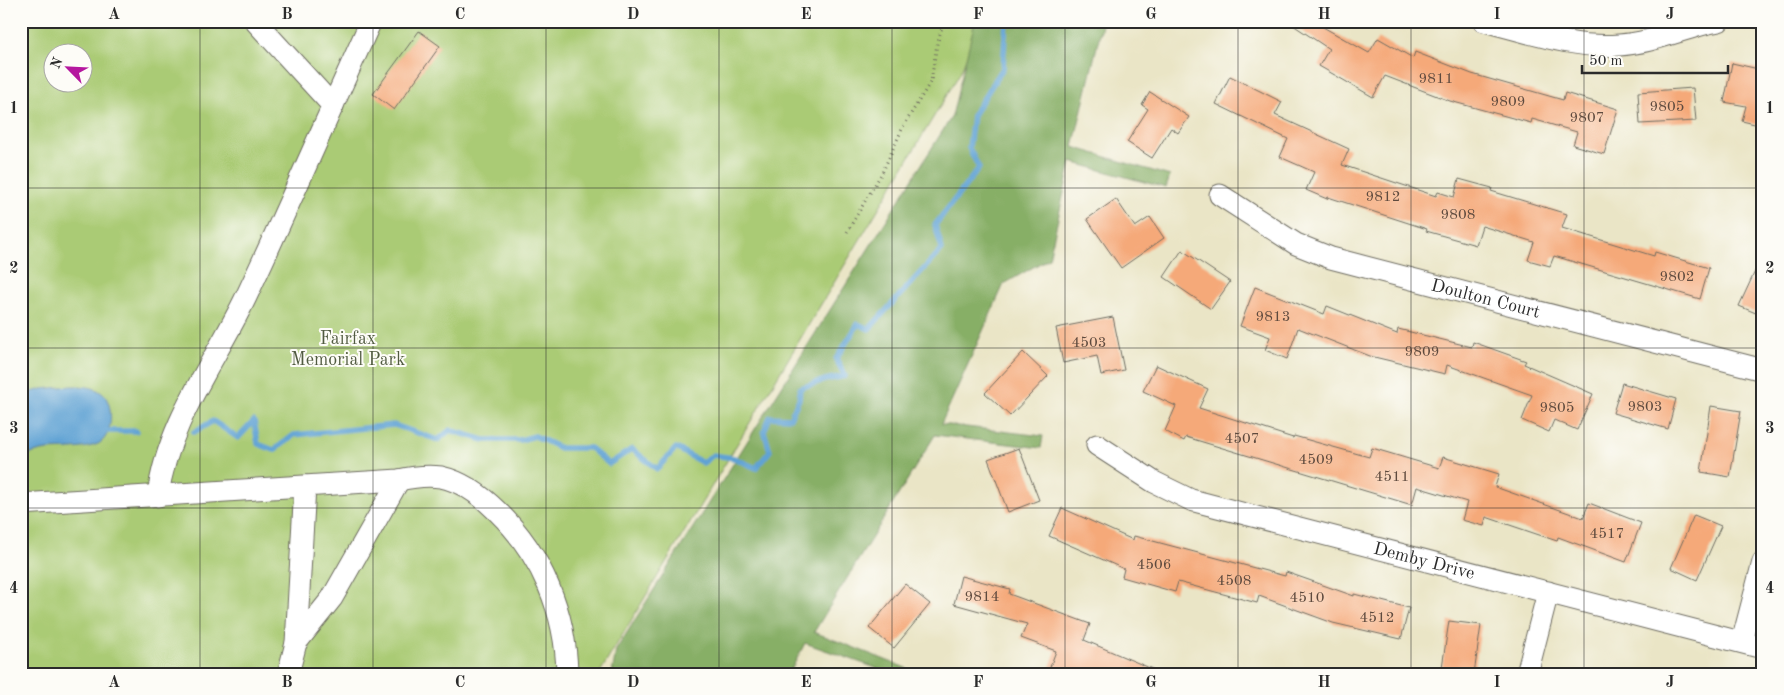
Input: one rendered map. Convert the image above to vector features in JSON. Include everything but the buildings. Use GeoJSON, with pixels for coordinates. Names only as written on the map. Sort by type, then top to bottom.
{"type":"FeatureCollection","features":[{"type":"Feature","properties":{"kind":"street"},"geometry":{"type":"LineString","coordinates":[[255,21],[332,106]]}},
{"type":"Feature","properties":{"kind":"street"},"geometry":{"type":"LineString","coordinates":[[158,496],[165,458],[180,421],[245,298],[371,21]]}},
{"type":"Feature","properties":{"kind":"street"},"geometry":{"type":"LineString","coordinates":[[1484,21],[1567,42],[1596,46],[1620,45],[1653,40],[1719,21]]}},
{"type":"Feature","properties":{"kind":"street","name":"Doulton Court"},"geometry":{"type":"LineString","coordinates":[[1220,195],[1296,244],[1331,258],[1763,370]]}},
{"type":"Feature","properties":{"kind":"street","name":"Demby Drive"},"geometry":{"type":"LineString","coordinates":[[1096,445],[1154,482],[1191,500],[1763,648]]}},
{"type":"Feature","properties":{"kind":"street"},"geometry":{"type":"LineString","coordinates":[[21,504],[399,480],[420,476],[439,477],[458,482],[481,495],[515,530],[532,554],[549,587],[564,632],[567,674]]}},
{"type":"Feature","properties":{"kind":"street"},"geometry":{"type":"LineString","coordinates":[[296,642],[332,598],[399,480]]}},
{"type":"Feature","properties":{"kind":"street"},"geometry":{"type":"LineString","coordinates":[[288,674],[296,642],[305,486]]}},
{"type":"Feature","properties":{"kind":"street"},"geometry":{"type":"LineString","coordinates":[[1742,642],[1763,562]]}},
{"type":"Feature","properties":{"kind":"street"},"geometry":{"type":"LineString","coordinates":[[1527,674],[1548,592]]}},
{"type":"Feature","properties":{"kind":"path"},"geometry":{"type":"LineString","coordinates":[[847,232],[883,171],[903,127],[931,81],[944,21]]}},
{"type":"Feature","properties":{"kind":"green space","name":"Fairfax Memorial Park"},"geometry":{"type":"Polygon","coordinates":[[[21,21],[981,21],[960,73],[599,674],[21,674],[21,21]]]}},
{"type":"Feature","properties":{"kind":"green space"},"geometry":{"type":"Polygon","coordinates":[[[975,21],[1103,21],[1073,147],[1170,176],[1166,188],[1071,162],[1049,258],[1004,284],[941,424],[1043,436],[1041,448],[935,435],[814,632],[911,670],[909,674],[893,674],[805,643],[789,674],[612,674],[616,650],[952,116],[975,21]]]}},
{"type":"Feature","properties":{"kind":"water"},"geometry":{"type":"Polygon","coordinates":[[[71,386],[93,388],[104,395],[110,413],[107,435],[98,444],[87,447],[45,450],[21,457],[21,395],[42,389],[71,386]]]}},
{"type":"Feature","properties":{"kind":"waterway"},"geometry":{"type":"LineString","coordinates":[[194,432],[213,421],[238,438],[254,421],[258,444],[274,450],[294,435],[394,425],[438,440],[450,430],[484,440],[520,440],[535,436],[560,448],[590,448],[609,464],[632,449],[657,469],[676,448],[703,463],[713,455],[734,458],[756,468],[770,451],[764,431],[770,417],[790,418],[799,399],[800,388],[845,376],[836,359],[858,324],[869,329],[942,249],[935,225],[979,168],[969,148],[973,115],[1003,68],[1006,21]]}},
{"type":"Feature","properties":{"kind":"waterway"},"geometry":{"type":"LineString","coordinates":[[108,431],[136,431]]}}]}
